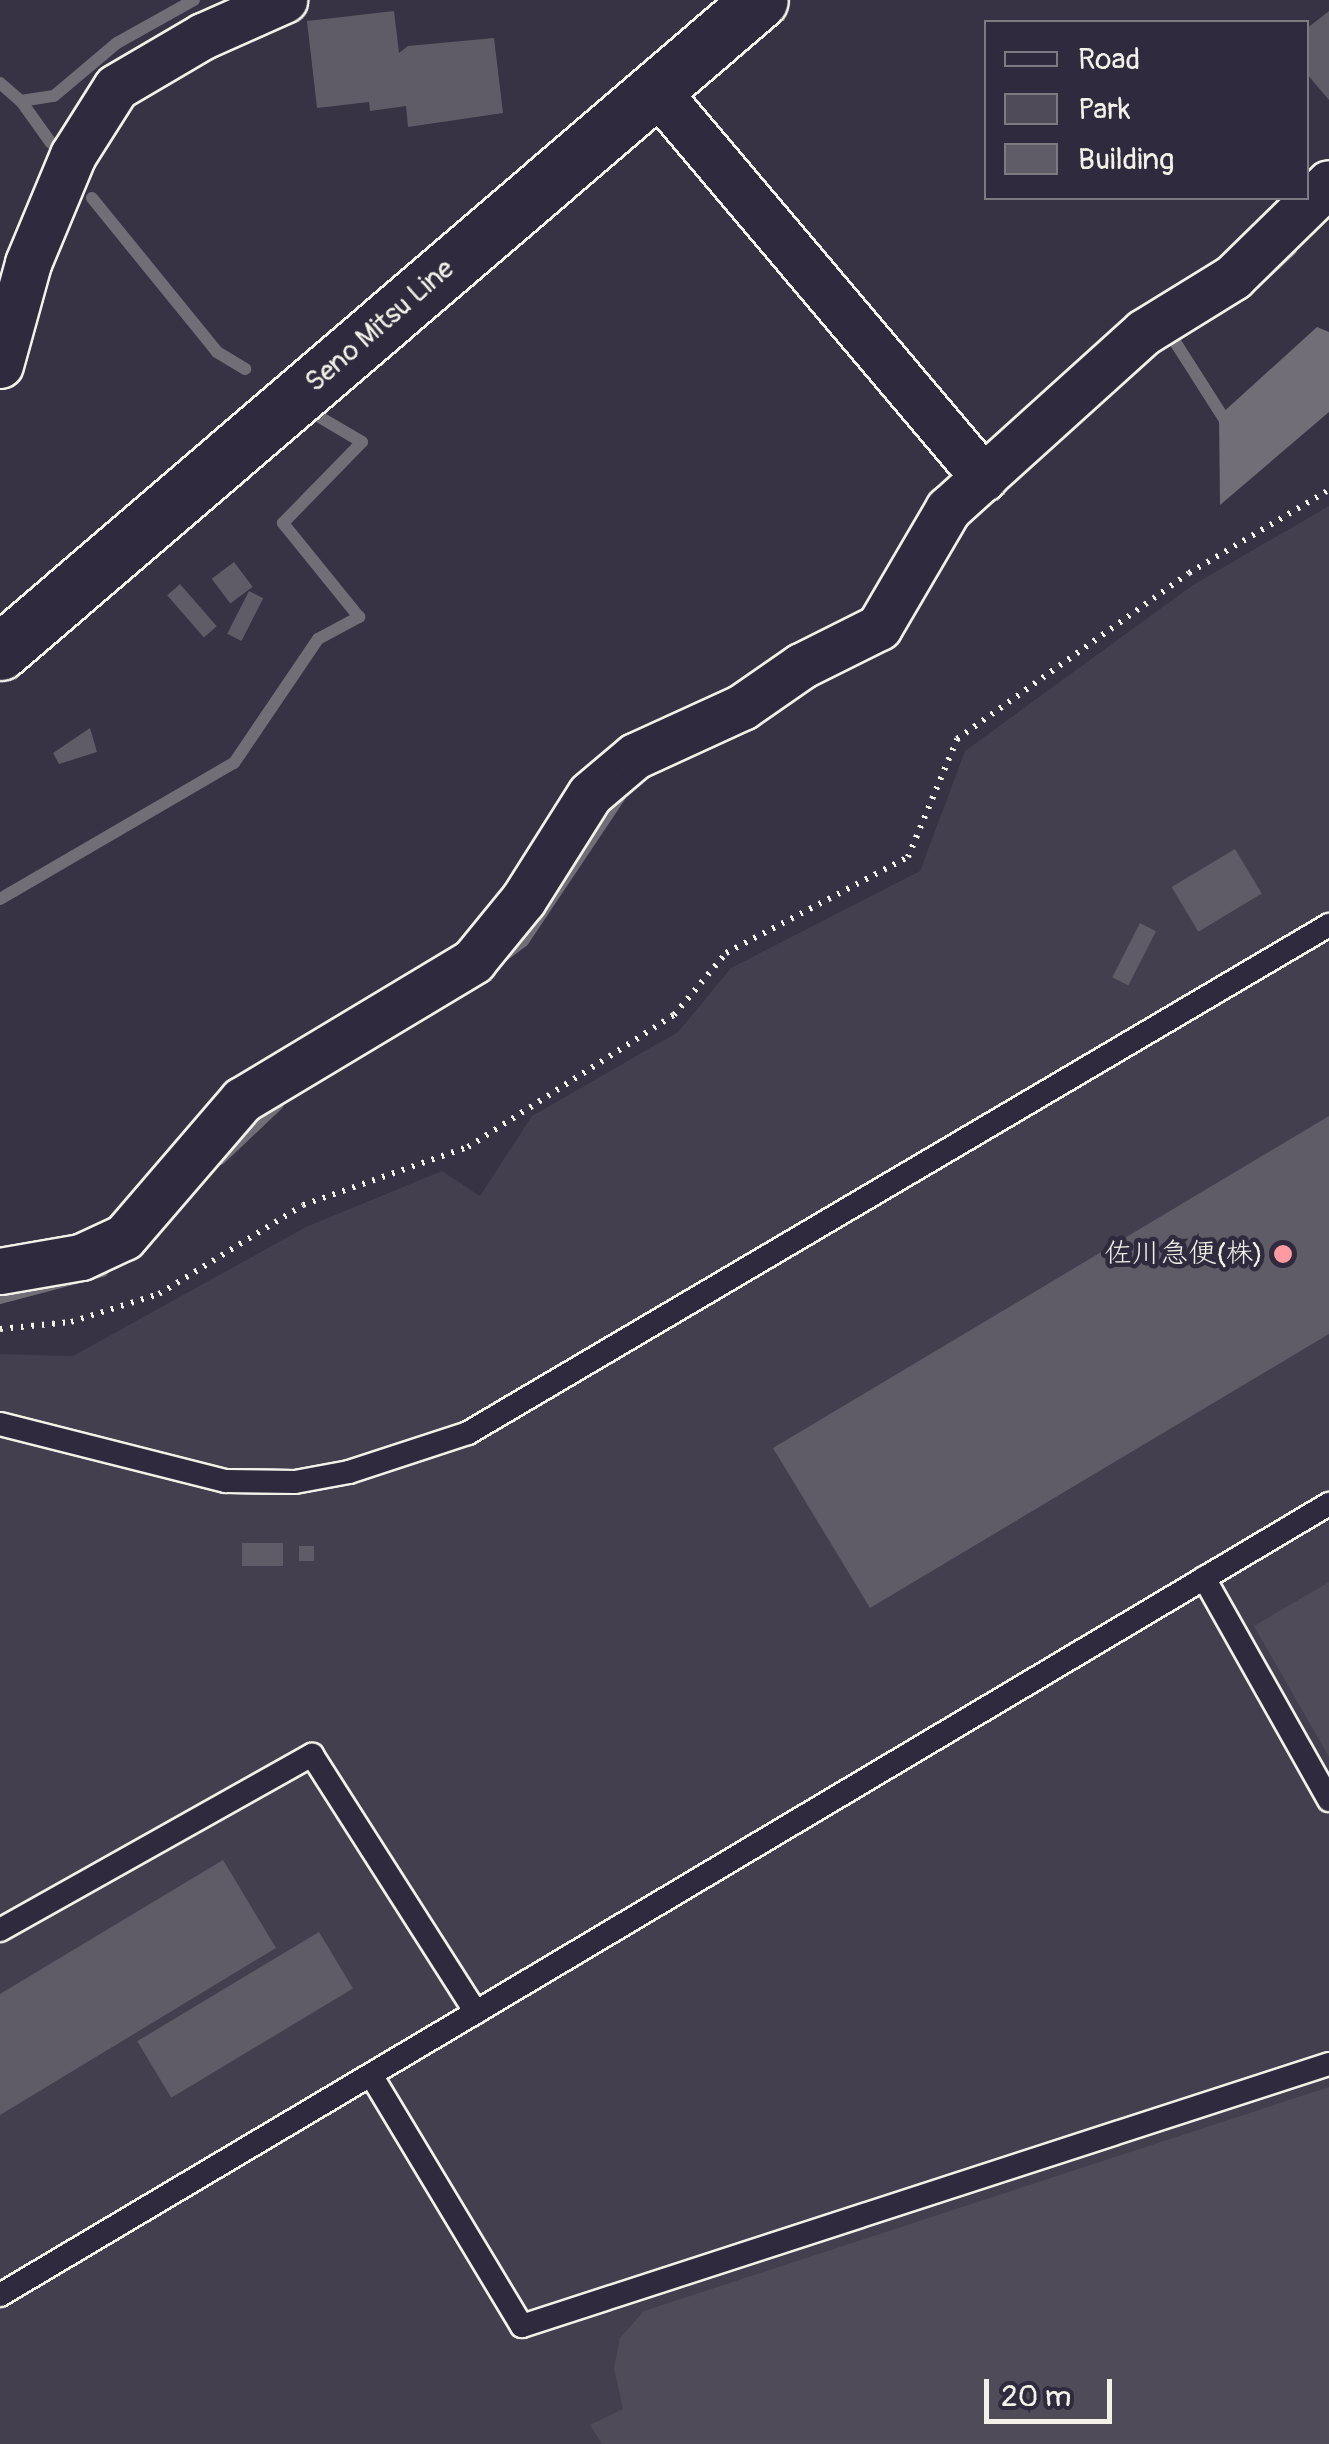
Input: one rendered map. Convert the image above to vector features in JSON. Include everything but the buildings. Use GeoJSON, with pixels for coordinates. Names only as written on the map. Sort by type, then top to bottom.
{"type":"FeatureCollection","features":[{"type":"Feature","properties":{"kind":"main road","name":"Seno Mitsu Line"},"geometry":{"type":"LineString","coordinates":[[0,652],[760,0]]}},
{"type":"Feature","properties":{"kind":"street"},"geometry":{"type":"LineString","coordinates":[[0,365],[28,263],[73,154],[116,87],[284,0]]}},
{"type":"Feature","properties":{"kind":"street"},"geometry":{"type":"LineString","coordinates":[[656,90],[984,478]]}},
{"type":"Feature","properties":{"kind":"street"},"geometry":{"type":"LineString","coordinates":[[0,1270],[81,1256],[124,1237],[242,1100],[473,961],[523,900],[590,794],[635,756],[742,707],[801,666],[879,627],[948,509],[1144,332],[1234,277],[1329,183]]}},
{"type":"Feature","properties":{"kind":"lane"},"geometry":{"type":"LineString","coordinates":[[0,1424],[226,1481],[294,1482],[349,1472],[468,1433],[1329,925]]}},
{"type":"Feature","properties":{"kind":"lane"},"geometry":{"type":"LineString","coordinates":[[0,2295],[1329,1504]]}},
{"type":"Feature","properties":{"kind":"lane"},"geometry":{"type":"LineString","coordinates":[[1204,1578],[1329,1800]]}},
{"type":"Feature","properties":{"kind":"lane"},"geometry":{"type":"LineString","coordinates":[[0,1930],[312,1755],[476,2012]]}},
{"type":"Feature","properties":{"kind":"lane"},"geometry":{"type":"LineString","coordinates":[[371,2074],[522,2326],[1329,2064]]}},
{"type":"Feature","properties":{"kind":"path"},"geometry":{"type":"LineString","coordinates":[[0,1330],[71,1322],[158,1294],[303,1205],[468,1147],[674,1015],[726,952],[908,857],[957,739],[1189,573],[1329,490]]}},
{"type":"Feature","properties":{"kind":"shaded area"},"geometry":{"type":"Polygon","coordinates":[[[1317,327],[1329,332],[1329,412],[1220,505],[1219,416],[1317,327]]]}},
{"type":"Feature","properties":{"kind":"shaded area"},"geometry":{"type":"Polygon","coordinates":[[[1329,506],[1329,2444],[0,2444],[0,1354],[73,1356],[306,1227],[442,1171],[480,1196],[532,1116],[678,1032],[731,968],[920,871],[965,751],[1193,585],[1329,506]]]}},
{"type":"Feature","properties":{"kind":"green space"},"geometry":{"type":"Polygon","coordinates":[[[1329,1582],[1329,1757],[1254,1626],[1329,1582]]]}},
{"type":"Feature","properties":{"kind":"green space"},"geometry":{"type":"Polygon","coordinates":[[[1329,2087],[1329,2444],[602,2444],[590,2425],[623,2409],[614,2368],[620,2338],[644,2311],[1329,2087]]]}},
{"type":"Feature","properties":{"kind":"waterway"},"geometry":{"type":"LineString","coordinates":[[51,143],[21,101],[54,96],[117,43],[194,0]]}},
{"type":"Feature","properties":{"kind":"waterway"},"geometry":{"type":"LineString","coordinates":[[0,83],[21,101]]}},
{"type":"Feature","properties":{"kind":"waterway"},"geometry":{"type":"LineString","coordinates":[[92,198],[217,352],[245,369]]}},
{"type":"Feature","properties":{"kind":"waterway"},"geometry":{"type":"LineString","coordinates":[[1254,284],[1291,250]]}},
{"type":"Feature","properties":{"kind":"waterway"},"geometry":{"type":"LineString","coordinates":[[1172,337],[1228,425]]}},
{"type":"Feature","properties":{"kind":"waterway"},"geometry":{"type":"LineString","coordinates":[[0,899],[234,763],[318,639],[359,617],[283,523],[362,442],[316,415]]}},
{"type":"Feature","properties":{"kind":"waterway"},"geometry":{"type":"LineString","coordinates":[[499,959],[523,941],[620,796]]}},
{"type":"Feature","properties":{"kind":"waterway"},"geometry":{"type":"LineString","coordinates":[[220,1159],[278,1104]]}},
{"type":"Feature","properties":{"kind":"waterway"},"geometry":{"type":"LineString","coordinates":[[0,1298],[102,1271]]}},
{"type":"Feature","properties":{"kind":"place","name":"佐川急便(株)"},"geometry":{"type":"Point","coordinates":[1283,1254]}}]}
